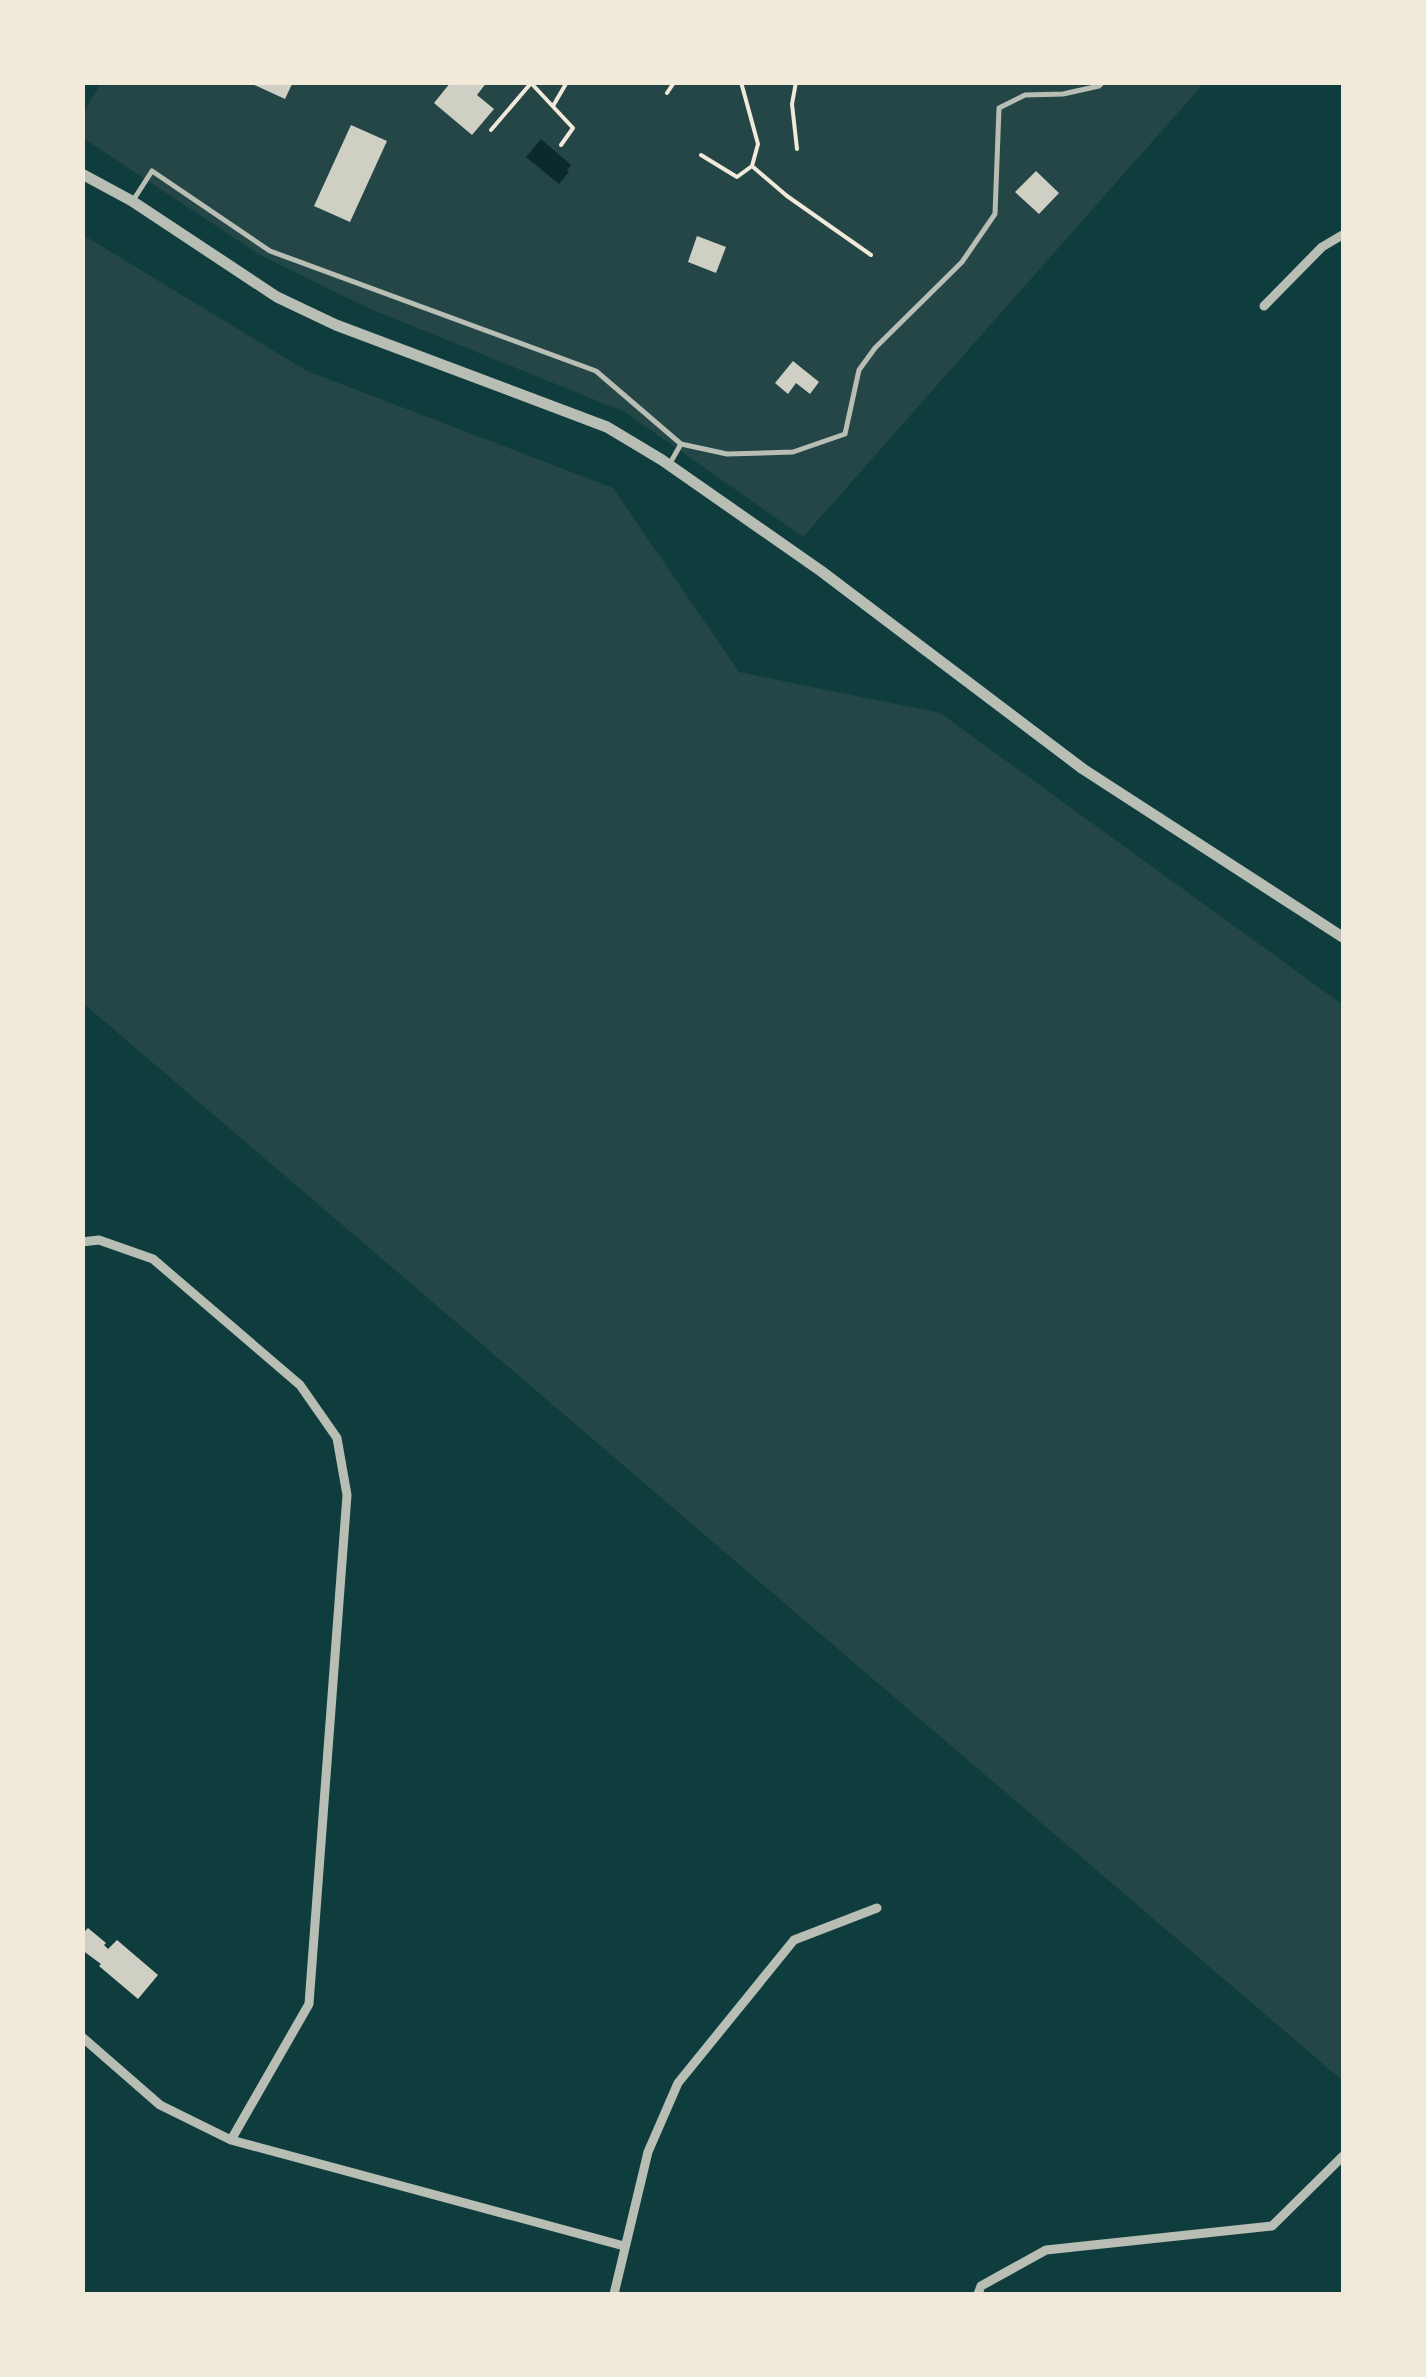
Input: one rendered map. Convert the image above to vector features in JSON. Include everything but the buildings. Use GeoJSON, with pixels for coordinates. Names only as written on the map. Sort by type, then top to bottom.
{"type":"FeatureCollection","features":[{"type":"Feature","properties":{"kind":"street"},"geometry":{"type":"LineString","coordinates":[[82,174],[132,201],[278,297],[336,325],[607,427],[821,570],[1084,769],[1344,938]]}},
{"type":"Feature","properties":{"kind":"street"},"geometry":{"type":"LineString","coordinates":[[1264,306],[1322,247],[1344,234]]}},
{"type":"Feature","properties":{"kind":"street"},"geometry":{"type":"LineString","coordinates":[[82,1242],[99,1240],[153,1259],[300,1384],[337,1438],[347,1496],[309,2004],[231,2140]]}},
{"type":"Feature","properties":{"kind":"street"},"geometry":{"type":"LineString","coordinates":[[614,2294],[648,2152],[678,2083],[794,1940],[877,1908]]}},
{"type":"Feature","properties":{"kind":"street"},"geometry":{"type":"LineString","coordinates":[[82,2037],[160,2105],[231,2140],[624,2246]]}},
{"type":"Feature","properties":{"kind":"street"},"geometry":{"type":"LineString","coordinates":[[978,2294],[981,2286],[1046,2250],[1272,2226],[1342,2156]]}},
{"type":"Feature","properties":{"kind":"lane"},"geometry":{"type":"LineString","coordinates":[[132,201],[152,171],[270,251],[596,371],[681,444],[727,454],[793,452],[845,434],[859,370],[875,348],[962,262],[995,214],[998,108],[1025,95],[1063,94],[1103,82]]}},
{"type":"Feature","properties":{"kind":"lane"},"geometry":{"type":"LineString","coordinates":[[669,465],[681,444]]}},
{"type":"Feature","properties":{"kind":"path"},"geometry":{"type":"LineString","coordinates":[[552,106],[567,82]]}},
{"type":"Feature","properties":{"kind":"path"},"geometry":{"type":"LineString","coordinates":[[666,93],[670,82]]}},
{"type":"Feature","properties":{"kind":"path"},"geometry":{"type":"LineString","coordinates":[[701,155],[737,177],[752,166],[758,144],[741,82]]}},
{"type":"Feature","properties":{"kind":"path"},"geometry":{"type":"LineString","coordinates":[[796,82],[792,104],[797,149]]}},
{"type":"Feature","properties":{"kind":"path"},"geometry":{"type":"LineString","coordinates":[[491,130],[531,83],[573,128],[561,145]]}},
{"type":"Feature","properties":{"kind":"path"},"geometry":{"type":"LineString","coordinates":[[752,166],[787,196],[871,255]]}},
{"type":"Feature","properties":{"kind":"shaded area"},"geometry":{"type":"Polygon","coordinates":[[[101,83],[1204,83],[803,537],[625,412],[370,309],[260,255],[83,138],[83,114],[101,83]]]}},
{"type":"Feature","properties":{"kind":"shaded area"},"geometry":{"type":"Polygon","coordinates":[[[541,139],[571,165],[559,184],[526,157],[541,139]]]}},
{"type":"Feature","properties":{"kind":"shaded area"},"geometry":{"type":"Polygon","coordinates":[[[83,235],[307,371],[613,488],[739,672],[940,713],[1343,1005],[1343,2081],[83,1003],[83,235]]]}}]}
